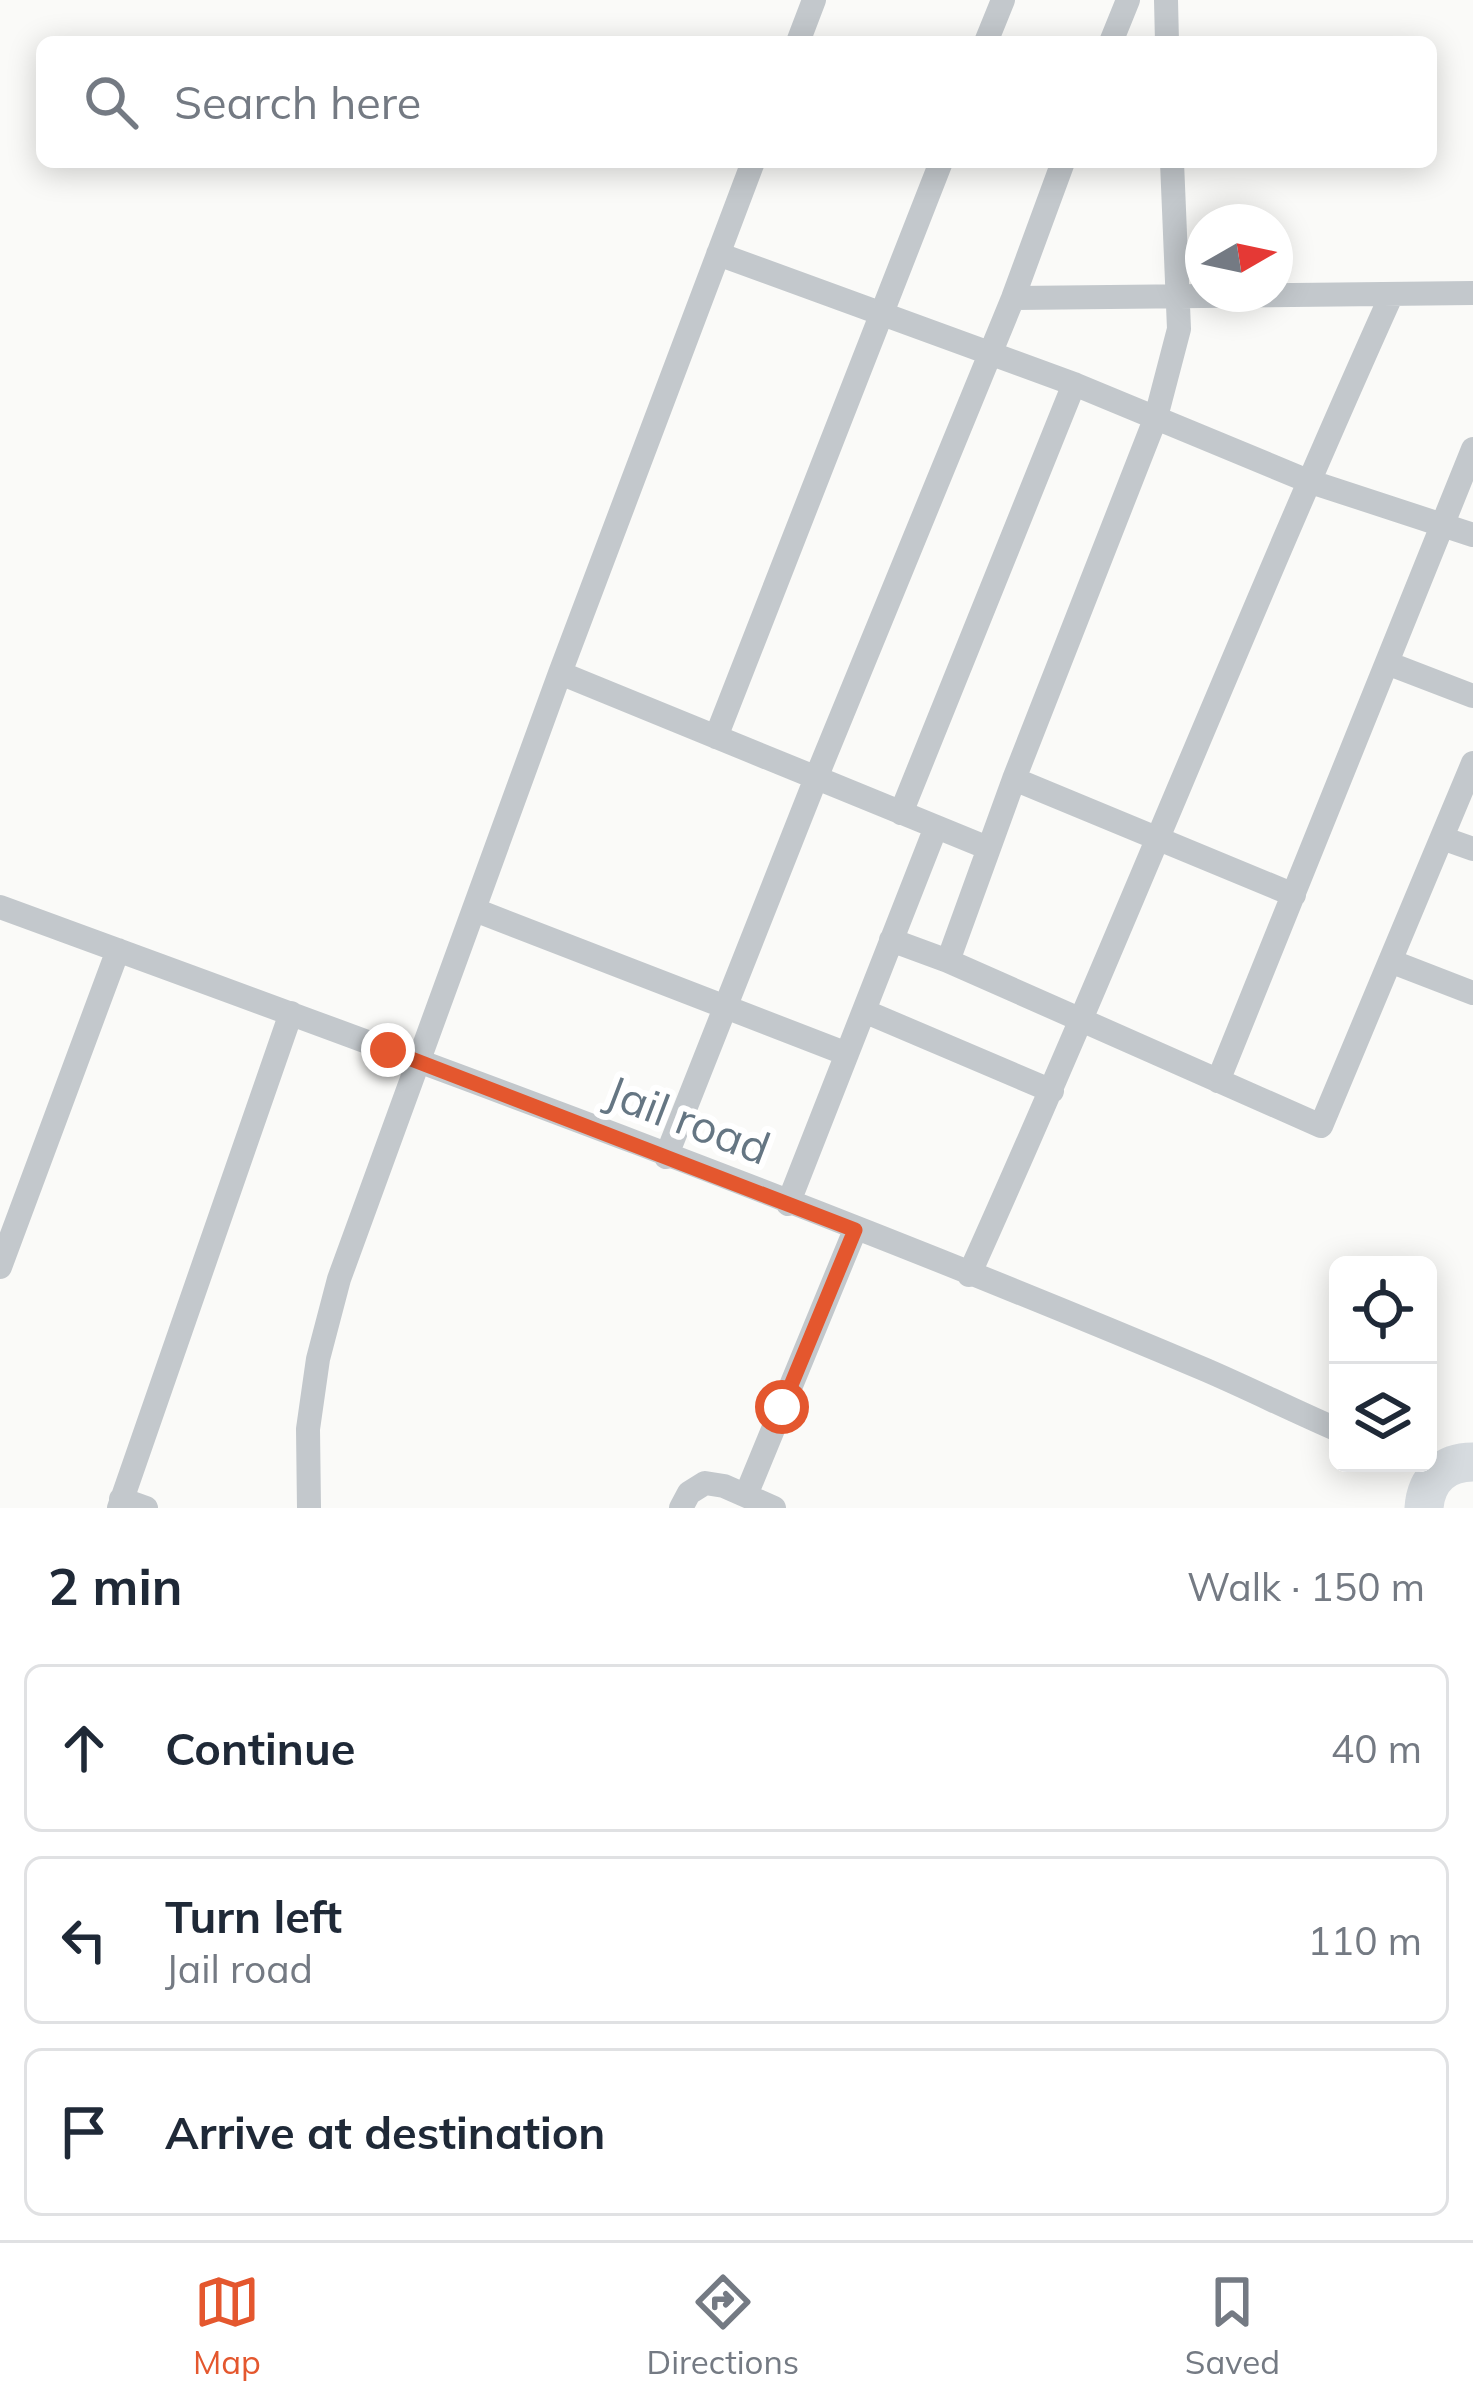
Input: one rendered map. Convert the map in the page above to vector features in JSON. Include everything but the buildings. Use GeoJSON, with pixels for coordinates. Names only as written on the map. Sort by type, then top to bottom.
{"type":"FeatureCollection","features":[{"type":"Feature","properties":{"kind":"street"},"geometry":{"type":"LineString","coordinates":[[800,36],[814,0]]}},
{"type":"Feature","properties":{"kind":"street"},"geometry":{"type":"LineString","coordinates":[[988,36],[1003,0]]}},
{"type":"Feature","properties":{"kind":"street"},"geometry":{"type":"LineString","coordinates":[[1113,36],[1128,0]]}},
{"type":"Feature","properties":{"kind":"street"},"geometry":{"type":"LineString","coordinates":[[1166,0],[1168,36]]}},
{"type":"Feature","properties":{"kind":"street"},"geometry":{"type":"LineString","coordinates":[[309,1508],[308,1429],[318,1359],[339,1279],[751,168]]}},
{"type":"Feature","properties":{"kind":"street"},"geometry":{"type":"LineString","coordinates":[[716,737],[938,168]]}},
{"type":"Feature","properties":{"kind":"street"},"geometry":{"type":"LineString","coordinates":[[666,1157],[1062,168]]}},
{"type":"Feature","properties":{"kind":"street"},"geometry":{"type":"LineString","coordinates":[[948,961],[1014,778],[1156,417],[1179,329],[1172,168]]}},
{"type":"Feature","properties":{"kind":"street"},"geometry":{"type":"LineString","coordinates":[[718,254],[1074,384],[1308,481],[1473,535]]}},
{"type":"Feature","properties":{"kind":"street"},"geometry":{"type":"LineString","coordinates":[[1013,298],[1473,293]]}},
{"type":"Feature","properties":{"kind":"street"},"geometry":{"type":"LineString","coordinates":[[969,1275],[1391,296]]}},
{"type":"Feature","properties":{"kind":"street"},"geometry":{"type":"LineString","coordinates":[[901,813],[1074,384]]}},
{"type":"Feature","properties":{"kind":"street"},"geometry":{"type":"LineString","coordinates":[[1219,1081],[1473,448]]}},
{"type":"Feature","properties":{"kind":"street"},"geometry":{"type":"LineString","coordinates":[[1387,663],[1473,696]]}},
{"type":"Feature","properties":{"kind":"street"},"geometry":{"type":"LineString","coordinates":[[560,673],[988,848]]}},
{"type":"Feature","properties":{"kind":"street"},"geometry":{"type":"LineString","coordinates":[[891,940],[1321,1126],[1473,763]]}},
{"type":"Feature","properties":{"kind":"street"},"geometry":{"type":"LineString","coordinates":[[1014,778],[1294,895]]}},
{"type":"Feature","properties":{"kind":"street"},"geometry":{"type":"LineString","coordinates":[[788,1204],[936,827]]}},
{"type":"Feature","properties":{"kind":"street"},"geometry":{"type":"LineString","coordinates":[[1442,838],[1473,849]]}},
{"type":"Feature","properties":{"kind":"street","name":"Jail road"},"geometry":{"type":"LineString","coordinates":[[0,907],[418,1060],[855,1230],[1211,1372],[1329,1426]]}},
{"type":"Feature","properties":{"kind":"street"},"geometry":{"type":"LineString","coordinates":[[475,910],[847,1054]]}},
{"type":"Feature","properties":{"kind":"street"},"geometry":{"type":"LineString","coordinates":[[0,1267],[118,950]]}},
{"type":"Feature","properties":{"kind":"street"},"geometry":{"type":"LineString","coordinates":[[1390,961],[1473,993]]}},
{"type":"Feature","properties":{"kind":"street"},"geometry":{"type":"LineString","coordinates":[[863,1011],[1052,1091]]}},
{"type":"Feature","properties":{"kind":"street"},"geometry":{"type":"LineString","coordinates":[[146,1508],[120,1503],[291,1013]]}},
{"type":"Feature","properties":{"kind":"street"},"geometry":{"type":"LineString","coordinates":[[746,1495],[855,1230]]}},
{"type":"Feature","properties":{"kind":"street"},"geometry":{"type":"LineString","coordinates":[[682,1508],[689,1493],[705,1483],[774,1508]]}},
{"type":"Feature","properties":{"kind":"route"},"geometry":{"type":"LineString","coordinates":[[388,1050],[855,1230],[782,1407]]}}]}
